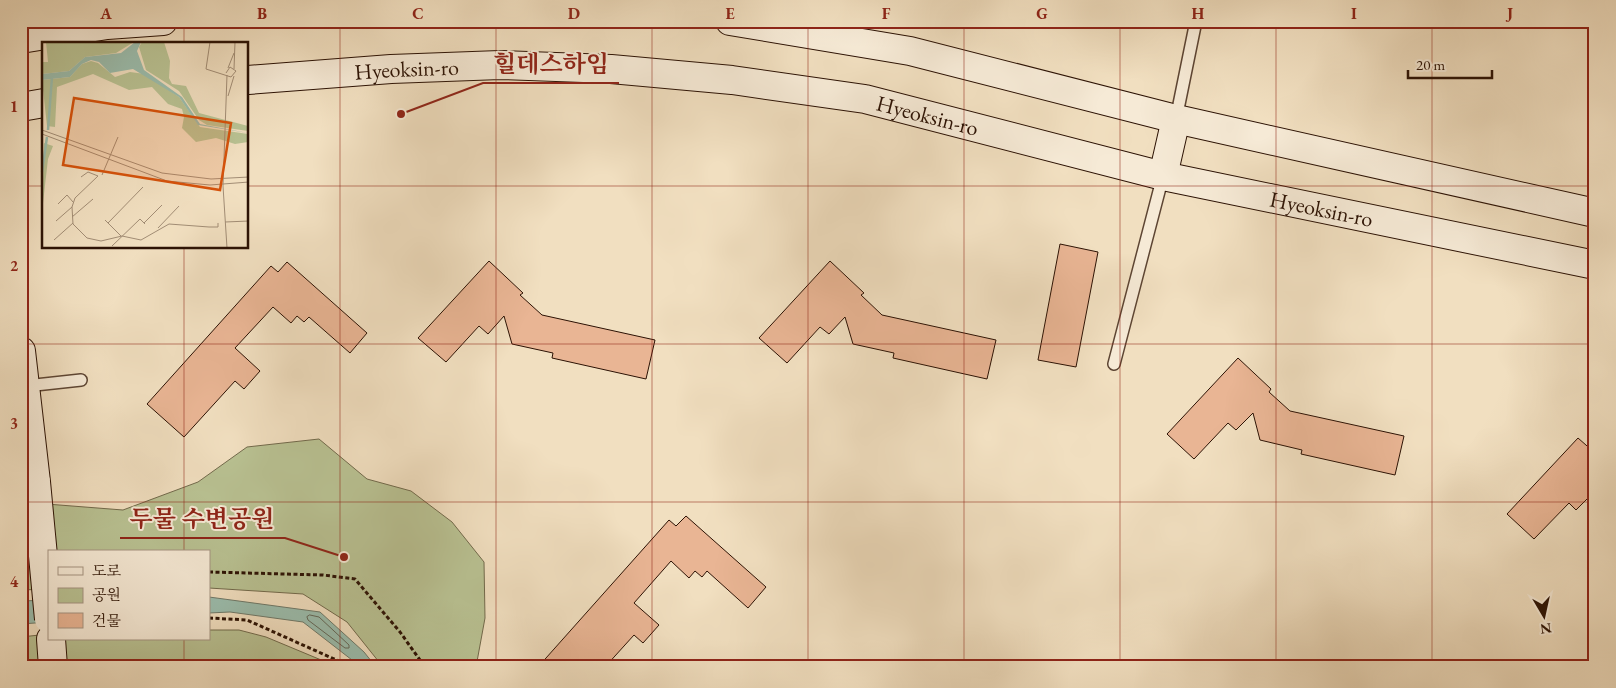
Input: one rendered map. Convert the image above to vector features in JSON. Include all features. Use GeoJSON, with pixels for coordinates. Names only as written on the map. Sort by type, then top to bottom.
{"type":"FeatureCollection","features":[{"type":"Feature","properties":{"kind":"street"},"geometry":{"type":"LineString","coordinates":[[21,38],[107,25],[163,21]]}},
{"type":"Feature","properties":{"kind":"street"},"geometry":{"type":"LineString","coordinates":[[730,21],[910,51],[1176,119],[1595,213]]}},
{"type":"Feature","properties":{"kind":"street","name":"Hyeoksin-ro"},"geometry":{"type":"LineString","coordinates":[[249,80],[391,69],[500,65],[611,69],[732,80],[865,99],[1163,176],[1595,265]]}},
{"type":"Feature","properties":{"kind":"street"},"geometry":{"type":"LineString","coordinates":[[21,107],[42,103]]}},
{"type":"Feature","properties":{"kind":"street"},"geometry":{"type":"LineString","coordinates":[[1163,176],[1176,119]]}},
{"type":"Feature","properties":{"kind":"street"},"geometry":{"type":"LineString","coordinates":[[21,351],[48,608]]}},
{"type":"Feature","properties":{"kind":"street"},"geometry":{"type":"LineString","coordinates":[[51,640],[53,667]]}},
{"type":"Feature","properties":{"kind":"lane"},"geometry":{"type":"LineString","coordinates":[[1176,119],[1196,21]]}},
{"type":"Feature","properties":{"kind":"lane"},"geometry":{"type":"LineString","coordinates":[[1114,364],[1163,176]]}},
{"type":"Feature","properties":{"kind":"lane"},"geometry":{"type":"LineString","coordinates":[[26,386],[80,380]]}},
{"type":"Feature","properties":{"kind":"path"},"geometry":{"type":"LineString","coordinates":[[210,572],[304,574],[355,579],[400,632],[426,667]]}},
{"type":"Feature","properties":{"kind":"path"},"geometry":{"type":"LineString","coordinates":[[210,618],[247,620],[352,667]]}},
{"type":"Feature","properties":{"kind":"green space"},"geometry":{"type":"Polygon","coordinates":[[[319,439],[367,479],[411,491],[452,522],[484,562],[485,618],[476,667],[383,667],[347,622],[303,594],[210,588],[210,550],[48,550],[48,589],[21,590],[21,502],[123,510],[198,482],[247,447],[319,439]]]}},
{"type":"Feature","properties":{"kind":"green space"},"geometry":{"type":"Polygon","coordinates":[[[210,630],[239,630],[266,637],[326,662],[333,667],[21,667],[21,637],[48,634],[48,640],[210,640],[210,630]]]}},
{"type":"Feature","properties":{"kind":"water"},"geometry":{"type":"Polygon","coordinates":[[[210,597],[320,612],[364,652],[376,667],[361,667],[303,622],[230,612],[210,613],[210,597]]]}},
{"type":"Feature","properties":{"kind":"water"},"geometry":{"type":"Polygon","coordinates":[[[48,600],[48,622],[21,624],[21,601],[48,600]]]}},
{"type":"Feature","properties":{"kind":"building"},"geometry":{"type":"Polygon","coordinates":[[[1060,244],[1098,252],[1076,367],[1038,360],[1060,244]]]}},
{"type":"Feature","properties":{"kind":"building"},"geometry":{"type":"Polygon","coordinates":[[[489,261],[523,293],[520,295],[542,315],[655,340],[646,379],[552,358],[553,353],[512,344],[504,316],[488,334],[479,326],[446,362],[418,338],[489,261]]]}},
{"type":"Feature","properties":{"kind":"building"},"geometry":{"type":"Polygon","coordinates":[[[830,261],[864,293],[861,295],[882,315],[996,340],[987,379],[893,358],[894,353],[853,344],[845,317],[829,334],[820,327],[787,363],[759,338],[830,261]]]}},
{"type":"Feature","properties":{"kind":"building"},"geometry":{"type":"Polygon","coordinates":[[[287,262],[367,333],[350,353],[309,317],[304,322],[297,316],[291,323],[273,307],[235,348],[260,371],[244,389],[235,381],[184,437],[147,404],[271,266],[278,272],[287,262]]]}},
{"type":"Feature","properties":{"kind":"building"},"geometry":{"type":"Polygon","coordinates":[[[1238,358],[1271,389],[1269,392],[1290,411],[1404,436],[1395,475],[1301,454],[1302,450],[1260,440],[1253,413],[1236,430],[1228,423],[1194,459],[1167,434],[1238,358]]]}},
{"type":"Feature","properties":{"kind":"building"},"geometry":{"type":"Polygon","coordinates":[[[1578,438],[1595,453],[1595,491],[1576,510],[1569,503],[1534,539],[1507,514],[1578,438]]]}},
{"type":"Feature","properties":{"kind":"building"},"geometry":{"type":"Polygon","coordinates":[[[686,516],[766,587],[748,608],[707,571],[702,577],[695,571],[689,578],[671,561],[634,603],[659,625],[643,643],[634,635],[605,667],[538,667],[669,520],[676,526],[686,516]]]}},
{"type":"Feature","properties":{"kind":"place","name":"힐데스하임"},"geometry":{"type":"Point","coordinates":[401,114]}},
{"type":"Feature","properties":{"kind":"place","name":"두물 수변공원"},"geometry":{"type":"Point","coordinates":[344,557]}}]}
